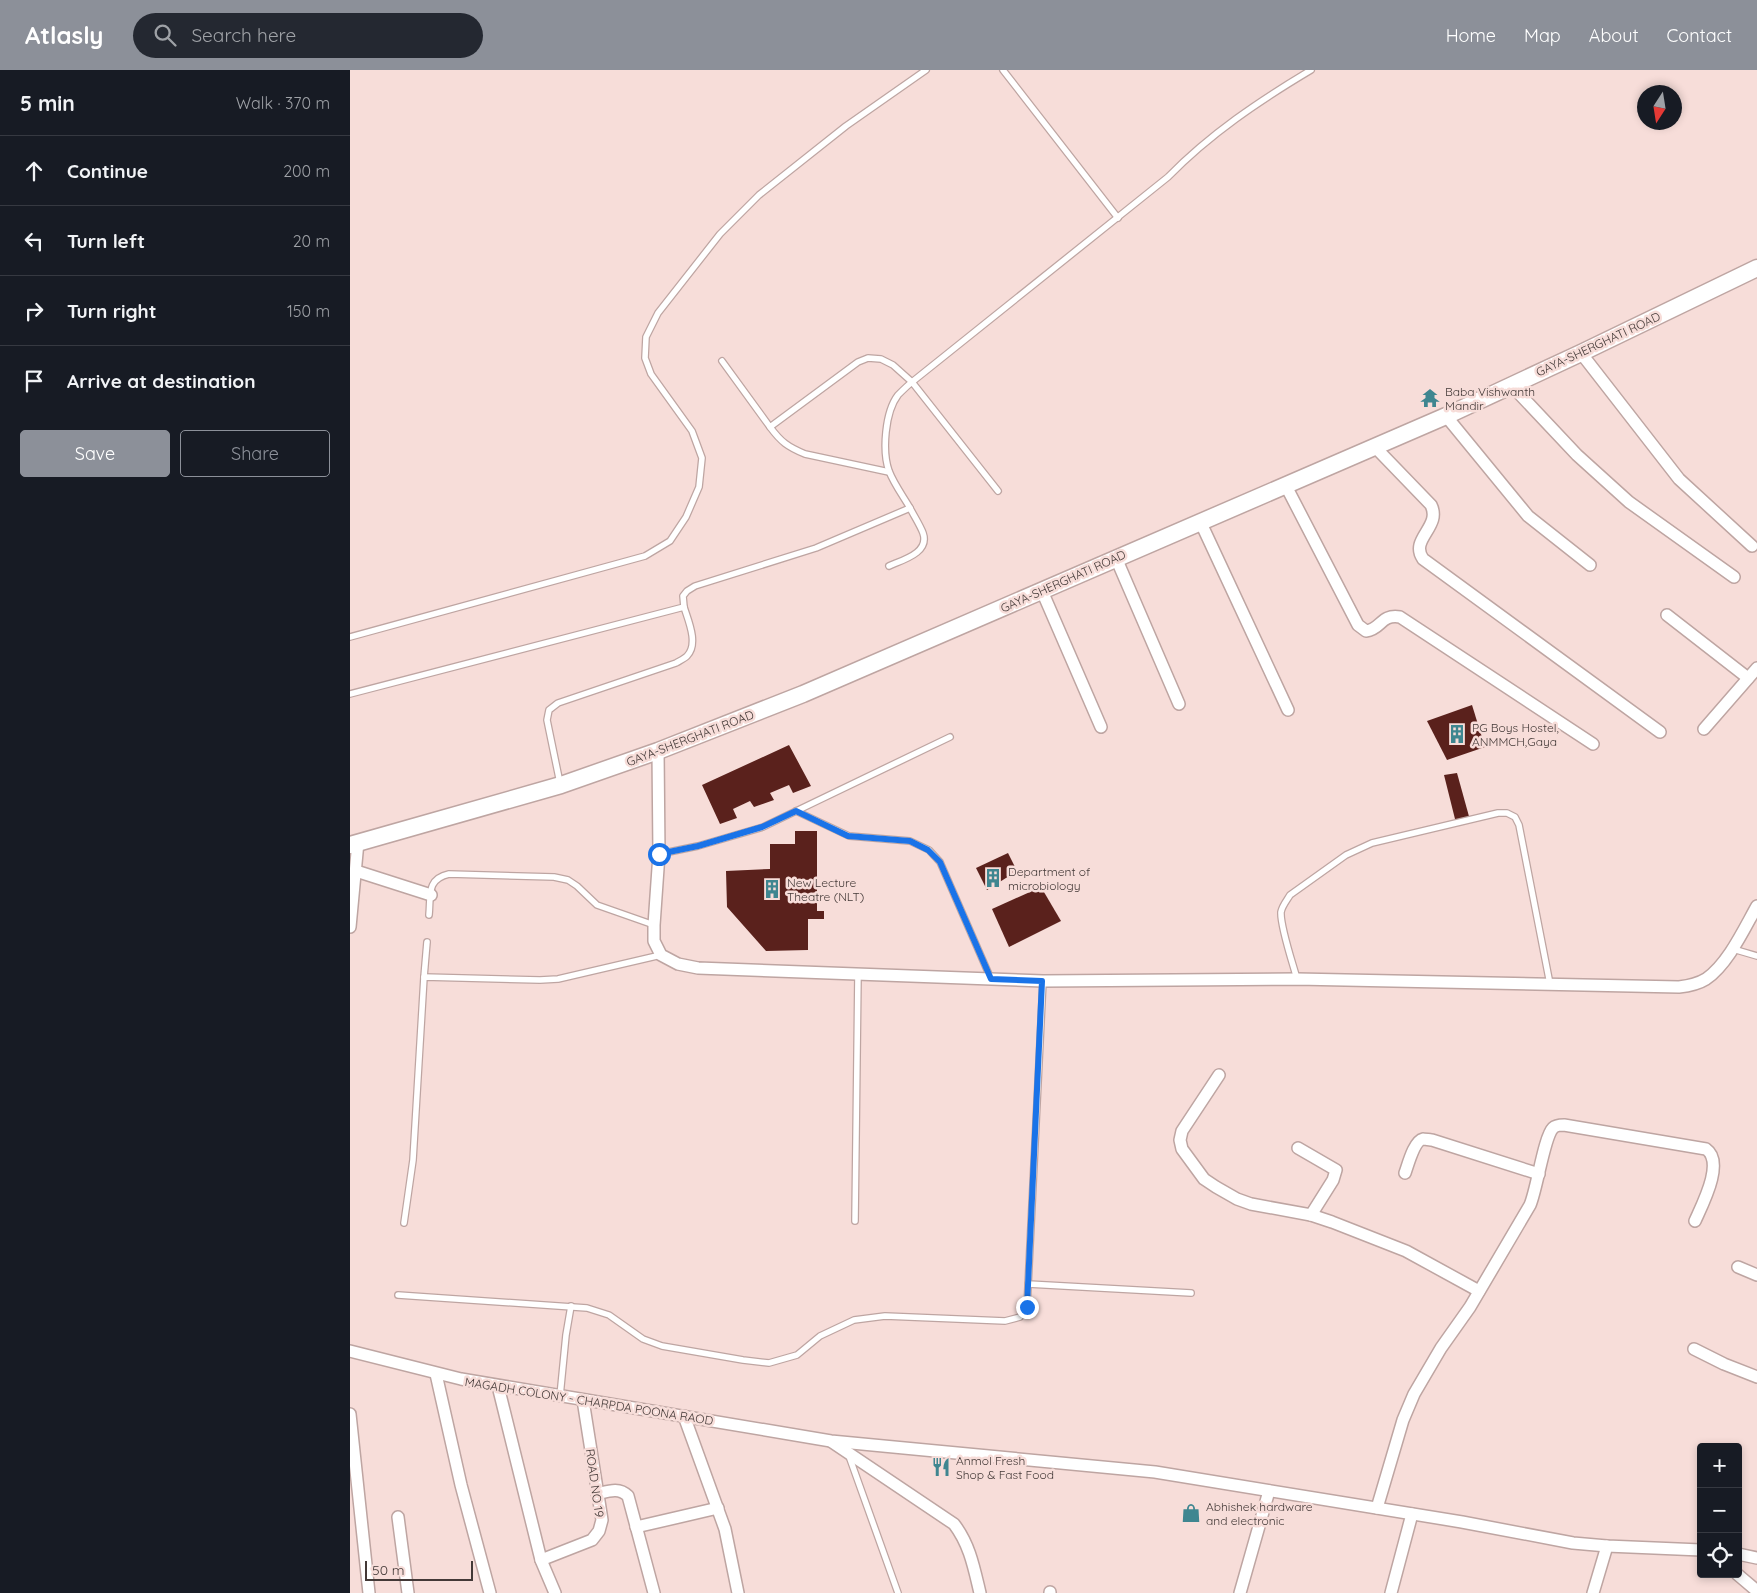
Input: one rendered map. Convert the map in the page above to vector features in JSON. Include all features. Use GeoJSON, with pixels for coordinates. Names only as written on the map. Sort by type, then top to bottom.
{"type":"FeatureCollection","features":[{"type":"Feature","properties":{"kind":"main road","name":"GAYA-SHERGHATI ROAD"},"geometry":{"type":"LineString","coordinates":[[354,843],[561,785],[658,751],[803,694],[1446,416],[1756,270]]}},
{"type":"Feature","properties":{"kind":"street"},"geometry":{"type":"LineString","coordinates":[[1581,353],[1679,479],[1752,546]]}},
{"type":"Feature","properties":{"kind":"street"},"geometry":{"type":"LineString","coordinates":[[1511,385],[1577,455],[1622,496],[1734,577]]}},
{"type":"Feature","properties":{"kind":"street"},"geometry":{"type":"LineString","coordinates":[[1446,416],[1528,516],[1590,565]]}},
{"type":"Feature","properties":{"kind":"street"},"geometry":{"type":"LineString","coordinates":[[1375,447],[1431,504],[1434,511],[1432,522],[1419,548],[1419,554],[1423,559],[1660,732]]}},
{"type":"Feature","properties":{"kind":"street"},"geometry":{"type":"LineString","coordinates":[[1286,486],[1358,626],[1366,631],[1373,630],[1382,621],[1391,616],[1400,617],[1593,744]]}},
{"type":"Feature","properties":{"kind":"street"},"geometry":{"type":"LineString","coordinates":[[1200,521],[1288,710]]}},
{"type":"Feature","properties":{"kind":"street"},"geometry":{"type":"LineString","coordinates":[[1116,558],[1179,704]]}},
{"type":"Feature","properties":{"kind":"street"},"geometry":{"type":"LineString","coordinates":[[1042,591],[1101,727]]}},
{"type":"Feature","properties":{"kind":"street"},"geometry":{"type":"LineString","coordinates":[[1667,615],[1748,678]]}},
{"type":"Feature","properties":{"kind":"street"},"geometry":{"type":"LineString","coordinates":[[1704,729],[1757,668]]}},
{"type":"Feature","properties":{"kind":"street"},"geometry":{"type":"LineString","coordinates":[[658,751],[659,854],[654,940],[660,955],[678,964],[698,968],[1042,981],[1297,979],[1680,987],[1692,985],[1706,979],[1733,949],[1757,906]]}},
{"type":"Feature","properties":{"kind":"street"},"geometry":{"type":"LineString","coordinates":[[350,927],[356,871],[354,843]]}},
{"type":"Feature","properties":{"kind":"street"},"geometry":{"type":"LineString","coordinates":[[356,871],[431,895]]}},
{"type":"Feature","properties":{"kind":"street"},"geometry":{"type":"LineString","coordinates":[[1219,1075],[1182,1131],[1180,1140],[1182,1149],[1204,1178],[1216,1188],[1237,1200],[1311,1215],[1406,1251],[1479,1291]]}},
{"type":"Feature","properties":{"kind":"street"},"geometry":{"type":"LineString","coordinates":[[1377,1508],[1403,1420],[1414,1394],[1441,1348],[1479,1291],[1530,1205],[1552,1129],[1564,1125],[1706,1149],[1712,1157],[1713,1174],[1695,1221]]}},
{"type":"Feature","properties":{"kind":"street"},"geometry":{"type":"LineString","coordinates":[[1405,1173],[1414,1148],[1423,1139],[1432,1140],[1540,1174]]}},
{"type":"Feature","properties":{"kind":"street"},"geometry":{"type":"LineString","coordinates":[[1298,1148],[1336,1170],[1333,1180],[1311,1215]]}},
{"type":"Feature","properties":{"kind":"street"},"geometry":{"type":"LineString","coordinates":[[1738,1267],[1757,1275]]}},
{"type":"Feature","properties":{"kind":"street"},"geometry":{"type":"LineString","coordinates":[[1694,1350],[1757,1377]]}},
{"type":"Feature","properties":{"kind":"street","name":"MAGADH COLONY - CHARPDA POONA RAOD"},"geometry":{"type":"LineString","coordinates":[[350,1351],[436,1374],[498,1386],[831,1440],[1155,1472],[1377,1508],[1573,1543],[1697,1550]]}},
{"type":"Feature","properties":{"kind":"street"},"geometry":{"type":"LineString","coordinates":[[436,1374],[461,1485],[490,1593]]}},
{"type":"Feature","properties":{"kind":"street"},"geometry":{"type":"LineString","coordinates":[[498,1386],[541,1560],[554,1593]]}},
{"type":"Feature","properties":{"kind":"street","name":"ROAD NO 19"},"geometry":{"type":"LineString","coordinates":[[541,1560],[592,1540],[599,1531],[602,1520],[583,1400]]}},
{"type":"Feature","properties":{"kind":"street"},"geometry":{"type":"LineString","coordinates":[[350,1414],[369,1593]]}},
{"type":"Feature","properties":{"kind":"street"},"geometry":{"type":"LineString","coordinates":[[684,1416],[725,1529],[738,1593]]}},
{"type":"Feature","properties":{"kind":"street"},"geometry":{"type":"LineString","coordinates":[[831,1440],[954,1524],[962,1534],[968,1547],[980,1593]]}},
{"type":"Feature","properties":{"kind":"street"},"geometry":{"type":"LineString","coordinates":[[597,1494],[617,1490],[628,1496],[654,1593]]}},
{"type":"Feature","properties":{"kind":"street"},"geometry":{"type":"LineString","coordinates":[[1240,1593],[1269,1491]]}},
{"type":"Feature","properties":{"kind":"street"},"geometry":{"type":"LineString","coordinates":[[636,1527],[718,1508]]}},
{"type":"Feature","properties":{"kind":"street"},"geometry":{"type":"LineString","coordinates":[[1391,1593],[1412,1514]]}},
{"type":"Feature","properties":{"kind":"street"},"geometry":{"type":"LineString","coordinates":[[398,1517],[408,1593]]}},
{"type":"Feature","properties":{"kind":"street"},"geometry":{"type":"LineString","coordinates":[[1593,1593],[1607,1546]]}},
{"type":"Feature","properties":{"kind":"street"},"geometry":{"type":"LineString","coordinates":[[1742,1555],[1757,1558]]}},
{"type":"Feature","properties":{"kind":"street"},"geometry":{"type":"LineString","coordinates":[[1742,1578],[1757,1590]]}},
{"type":"Feature","properties":{"kind":"lane"},"geometry":{"type":"LineString","coordinates":[[350,637],[645,556],[670,541],[686,517],[699,487],[702,458],[692,431],[651,374],[645,358],[646,336],[658,313],[720,234],[759,195],[846,126],[926,70]]}},
{"type":"Feature","properties":{"kind":"lane"},"geometry":{"type":"LineString","coordinates":[[1003,70],[1118,218]]}},
{"type":"Feature","properties":{"kind":"lane"},"geometry":{"type":"LineString","coordinates":[[889,566],[911,556],[920,550],[924,544],[924,535],[889,472],[885,456],[886,429],[897,396],[1168,177],[1188,156],[1223,127],[1251,107],[1311,70]]}},
{"type":"Feature","properties":{"kind":"lane"},"geometry":{"type":"LineString","coordinates":[[770,427],[858,362],[868,358],[881,359],[893,365],[912,382],[998,491]]}},
{"type":"Feature","properties":{"kind":"lane"},"geometry":{"type":"LineString","coordinates":[[722,362],[780,441],[792,449],[805,454],[889,472]]}},
{"type":"Feature","properties":{"kind":"lane"},"geometry":{"type":"LineString","coordinates":[[561,785],[547,720],[549,710],[558,703],[676,663],[687,656],[692,646],[692,636],[684,607],[683,596],[687,590],[694,586],[816,548],[910,508]]}},
{"type":"Feature","properties":{"kind":"lane"},"geometry":{"type":"LineString","coordinates":[[350,694],[684,607]]}},
{"type":"Feature","properties":{"kind":"lane"},"geometry":{"type":"LineString","coordinates":[[659,854],[698,846],[762,827],[950,737]]}},
{"type":"Feature","properties":{"kind":"lane"},"geometry":{"type":"LineString","coordinates":[[796,811],[848,836],[910,841],[928,850],[940,862],[991,979]]}},
{"type":"Feature","properties":{"kind":"lane"},"geometry":{"type":"LineString","coordinates":[[1297,979],[1282,924],[1281,913],[1284,903],[1290,894],[1346,855],[1372,843],[1498,814],[1507,814],[1515,817],[1519,824],[1550,984]]}},
{"type":"Feature","properties":{"kind":"lane"},"geometry":{"type":"LineString","coordinates":[[429,915],[434,881],[440,876],[449,874],[554,876],[568,880],[577,886],[597,905],[654,925]]}},
{"type":"Feature","properties":{"kind":"lane"},"geometry":{"type":"LineString","coordinates":[[404,1223],[413,1160],[427,942]]}},
{"type":"Feature","properties":{"kind":"lane"},"geometry":{"type":"LineString","coordinates":[[1733,949],[1757,956]]}},
{"type":"Feature","properties":{"kind":"lane"},"geometry":{"type":"LineString","coordinates":[[424,976],[558,979],[660,955]]}},
{"type":"Feature","properties":{"kind":"lane"},"geometry":{"type":"LineString","coordinates":[[855,1221],[858,974]]}},
{"type":"Feature","properties":{"kind":"lane"},"geometry":{"type":"LineString","coordinates":[[398,1295],[587,1308],[609,1315],[643,1339],[662,1346],[768,1363],[797,1355],[820,1336],[854,1320],[885,1316],[1005,1321],[1020,1317],[1027,1307],[1042,981]]}},
{"type":"Feature","properties":{"kind":"lane"},"geometry":{"type":"LineString","coordinates":[[1028,1284],[1191,1293]]}},
{"type":"Feature","properties":{"kind":"lane"},"geometry":{"type":"LineString","coordinates":[[560,1396],[571,1306]]}},
{"type":"Feature","properties":{"kind":"lane"},"geometry":{"type":"LineString","coordinates":[[847,1452],[898,1593]]}},
{"type":"Feature","properties":{"kind":"building","name":"PG Boys Hostel, ANMMCH,Gaya"},"geometry":{"type":"Polygon","coordinates":[[[1472,705],[1485,747],[1447,760],[1427,721],[1472,705]]]}},
{"type":"Feature","properties":{"kind":"building"},"geometry":{"type":"Polygon","coordinates":[[[789,745],[811,786],[793,793],[789,785],[770,793],[774,800],[754,807],[750,801],[733,809],[737,818],[720,824],[702,785],[789,745]]]}},
{"type":"Feature","properties":{"kind":"building"},"geometry":{"type":"Polygon","coordinates":[[[1457,773],[1470,820],[1456,823],[1444,775],[1457,773]]]}},
{"type":"Feature","properties":{"kind":"building","name":"New Lecture Theatre (NLT)"},"geometry":{"type":"Polygon","coordinates":[[[795,831],[817,831],[817,911],[824,911],[824,919],[808,919],[808,950],[766,951],[727,907],[726,871],[770,869],[770,844],[795,844],[795,831]]]}},
{"type":"Feature","properties":{"kind":"building","name":"Department of microbiology"},"geometry":{"type":"Polygon","coordinates":[[[1008,853],[1017,871],[987,890],[976,868],[1008,853]]]}},
{"type":"Feature","properties":{"kind":"building"},"geometry":{"type":"Polygon","coordinates":[[[1041,887],[1061,921],[1009,947],[992,909],[1041,887]]]}},
{"type":"Feature","properties":{"kind":"place","name":"Baba Vishwanth Mandir"},"geometry":{"type":"Point","coordinates":[1430,398]}},
{"type":"Feature","properties":{"kind":"place","name":"PG Boys Hostel, ANMMCH,Gaya"},"geometry":{"type":"Point","coordinates":[1457,734]}},
{"type":"Feature","properties":{"kind":"place","name":"Department of microbiology"},"geometry":{"type":"Point","coordinates":[993,878]}},
{"type":"Feature","properties":{"kind":"place","name":"New Lecture Theatre (NLT)"},"geometry":{"type":"Point","coordinates":[772,889]}},
{"type":"Feature","properties":{"kind":"place","name":"Anmol Fresh Shop & Fast Food"},"geometry":{"type":"Point","coordinates":[941,1467]}},
{"type":"Feature","properties":{"kind":"place","name":"Abhishek hardware and electronic"},"geometry":{"type":"Point","coordinates":[1191,1513]}},
{"type":"Feature","properties":{"kind":"route"},"geometry":{"type":"LineString","coordinates":[[659,854],[698,846],[762,827],[796,811],[848,836],[910,841],[928,850],[940,862],[991,979],[1042,981],[1027,1307]]}}]}
